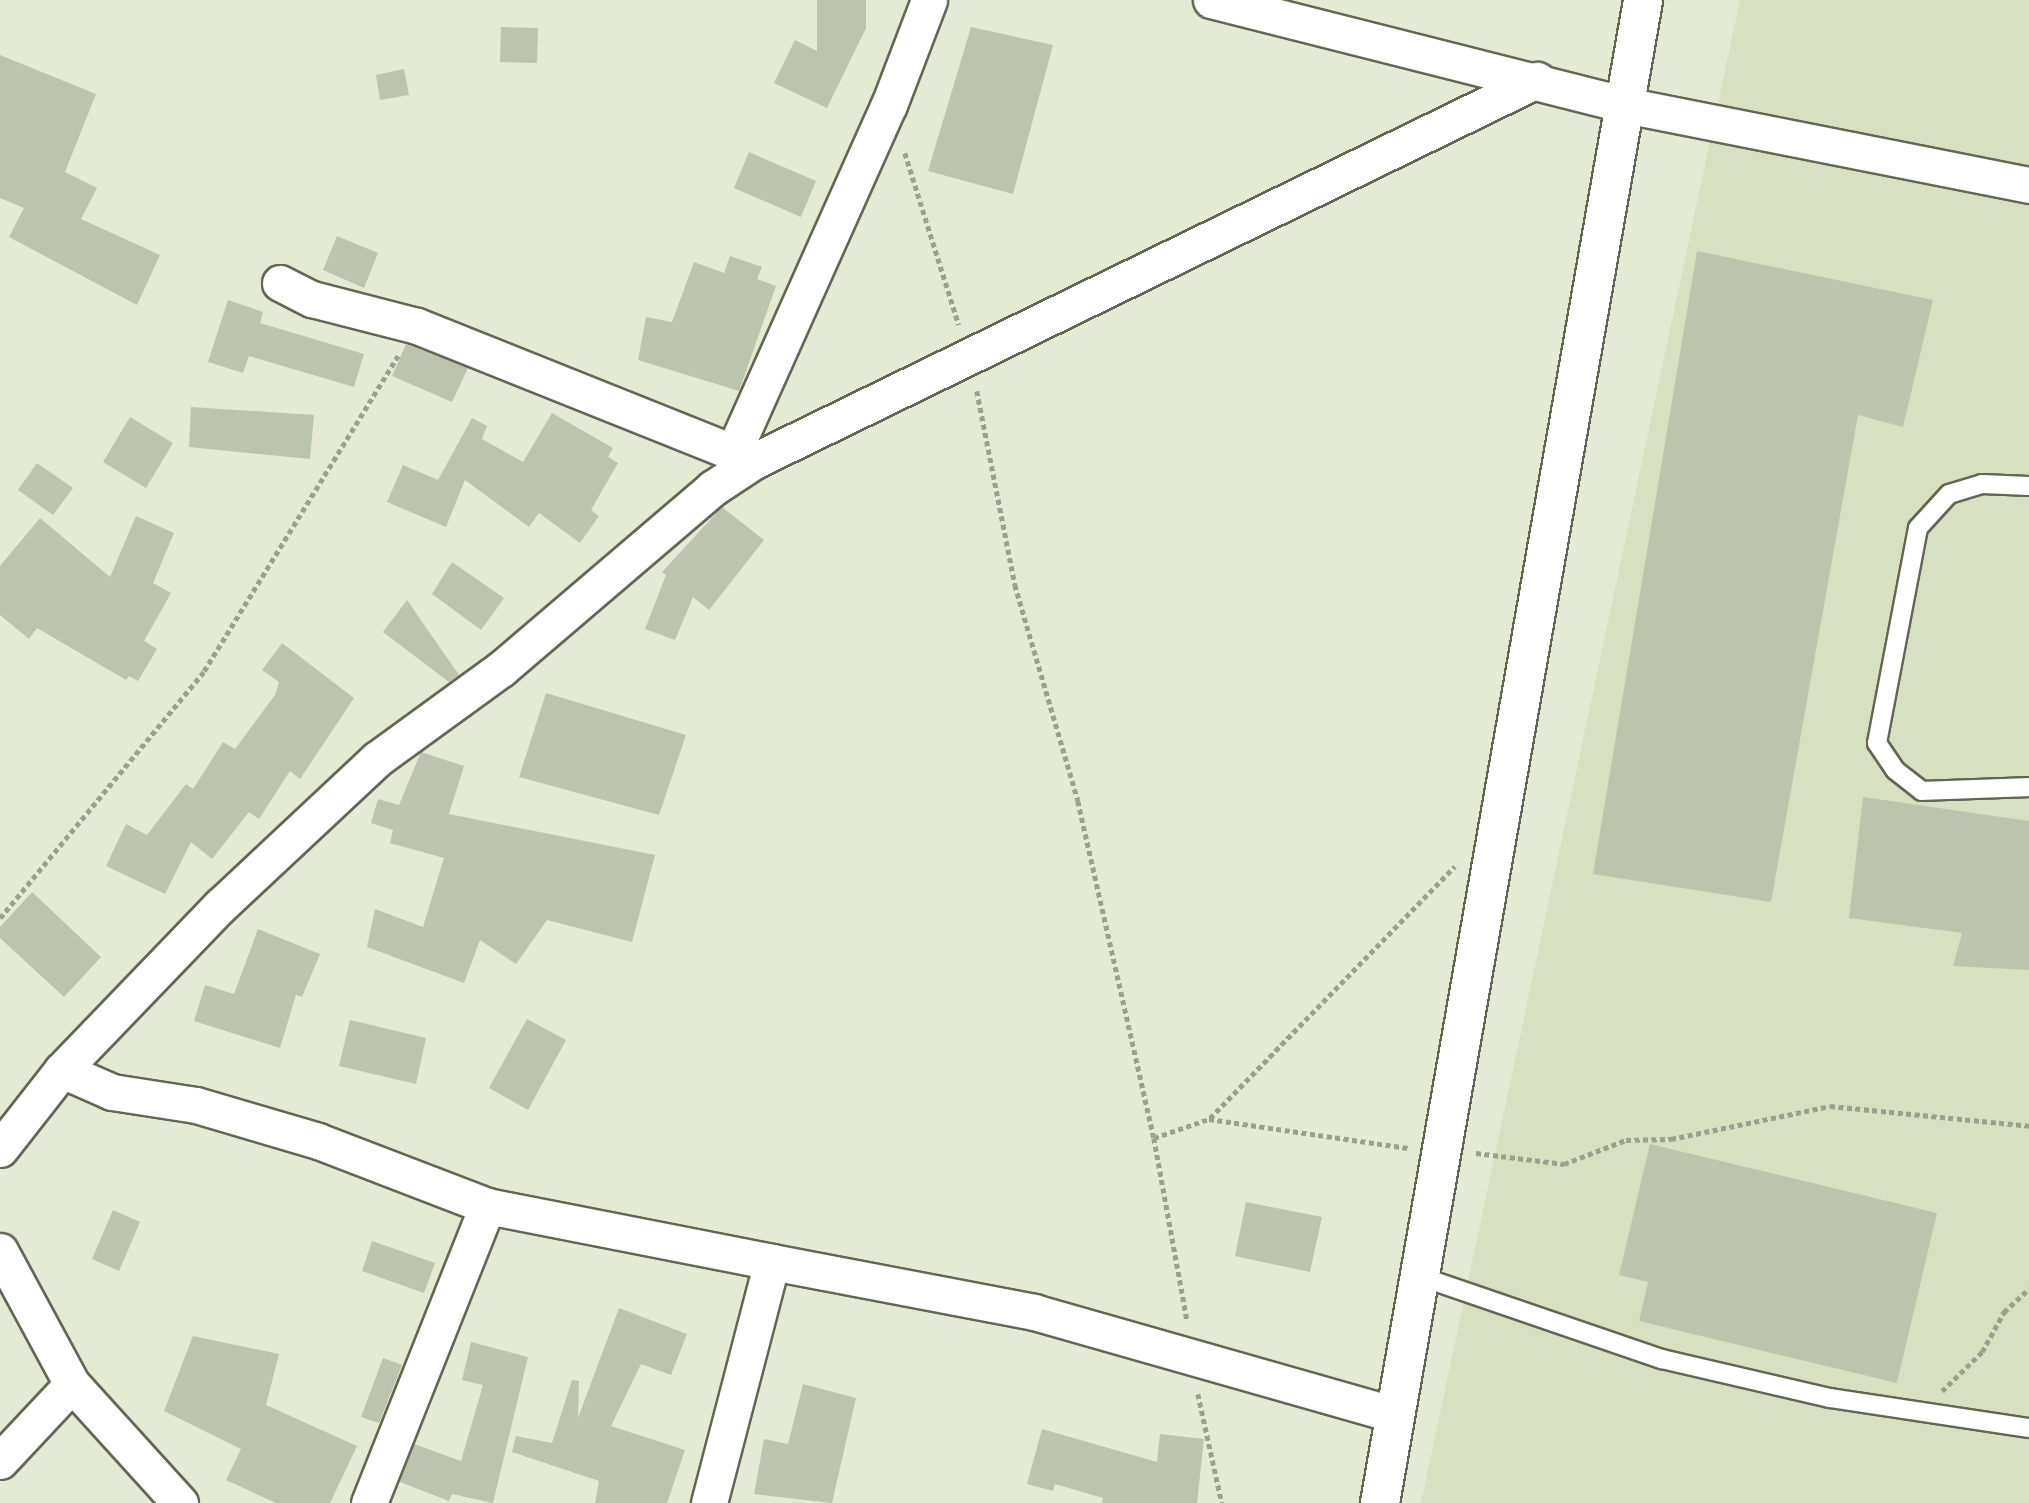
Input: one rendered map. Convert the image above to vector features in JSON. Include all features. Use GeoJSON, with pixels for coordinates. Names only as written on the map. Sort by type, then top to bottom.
{"type":"FeatureCollection","features":[{"type":"Feature","properties":{"kind":"street"},"geometry":{"type":"LineString","coordinates":[[0,1149],[62,1070],[220,906],[377,759],[501,669],[713,488],[743,457],[889,105],[929,0]]}},
{"type":"Feature","properties":{"kind":"street"},"geometry":{"type":"LineString","coordinates":[[1211,0],[1537,80],[1625,105],[2029,185]]}},
{"type":"Feature","properties":{"kind":"street"},"geometry":{"type":"LineString","coordinates":[[1381,1503],[1416,1275],[1503,816],[1643,0]]}},
{"type":"Feature","properties":{"kind":"street"},"geometry":{"type":"LineString","coordinates":[[280,283],[312,299],[417,326],[743,457],[970,357],[1537,80]]}},
{"type":"Feature","properties":{"kind":"street"},"geometry":{"type":"LineString","coordinates":[[62,1070],[113,1092],[196,1105],[318,1141],[487,1206],[1034,1312],[1192,1353],[1395,1415]]}},
{"type":"Feature","properties":{"kind":"street"},"geometry":{"type":"LineString","coordinates":[[369,1503],[487,1206]]}},
{"type":"Feature","properties":{"kind":"street"},"geometry":{"type":"LineString","coordinates":[[0,1251],[72,1384],[180,1503]]}},
{"type":"Feature","properties":{"kind":"street"},"geometry":{"type":"LineString","coordinates":[[709,1503],[772,1262]]}},
{"type":"Feature","properties":{"kind":"street"},"geometry":{"type":"LineString","coordinates":[[0,1461],[72,1384]]}},
{"type":"Feature","properties":{"kind":"lane"},"geometry":{"type":"LineString","coordinates":[[2029,486],[1982,484],[1949,494],[1918,528],[1877,743],[1895,770],[1922,790],[2029,787]]}},
{"type":"Feature","properties":{"kind":"lane"},"geometry":{"type":"LineString","coordinates":[[1416,1275],[1661,1359],[1920,1412],[2029,1428]]}},
{"type":"Feature","properties":{"kind":"path"},"geometry":{"type":"LineString","coordinates":[[889,105],[970,357],[1015,585],[1077,801],[1154,1138],[1222,1503]]}},
{"type":"Feature","properties":{"kind":"path"},"geometry":{"type":"LineString","coordinates":[[0,918],[204,671],[417,326]]}},
{"type":"Feature","properties":{"kind":"path"},"geometry":{"type":"LineString","coordinates":[[1209,1119],[1465,855]]}},
{"type":"Feature","properties":{"kind":"path"},"geometry":{"type":"LineString","coordinates":[[1154,1138],[1209,1119],[1564,1164],[1626,1140],[1671,1139],[1830,1106],[2029,1126]]}},
{"type":"Feature","properties":{"kind":"path"},"geometry":{"type":"LineString","coordinates":[[1920,1412],[1982,1352],[2004,1312],[2029,1289]]}},
{"type":"Feature","properties":{"kind":"shaded area"},"geometry":{"type":"Polygon","coordinates":[[[1740,0],[2029,0],[2029,1503],[1421,1503],[1740,0]]]}},
{"type":"Feature","properties":{"kind":"building"},"geometry":{"type":"Polygon","coordinates":[[[817,0],[866,0],[866,28],[827,108],[774,83],[795,40],[817,51],[817,0]]]}},
{"type":"Feature","properties":{"kind":"building"},"geometry":{"type":"Polygon","coordinates":[[[501,27],[538,28],[537,63],[500,62],[501,27]]]}},
{"type":"Feature","properties":{"kind":"building"},"geometry":{"type":"Polygon","coordinates":[[[971,27],[1053,45],[1013,194],[928,171],[971,27]]]}},
{"type":"Feature","properties":{"kind":"building"},"geometry":{"type":"Polygon","coordinates":[[[0,55],[96,94],[65,172],[97,188],[81,219],[160,255],[137,305],[9,237],[24,208],[0,198],[0,55]]]}},
{"type":"Feature","properties":{"kind":"building"},"geometry":{"type":"Polygon","coordinates":[[[404,69],[409,95],[380,100],[376,75],[404,69]]]}},
{"type":"Feature","properties":{"kind":"building"},"geometry":{"type":"Polygon","coordinates":[[[749,152],[816,181],[801,217],[734,188],[749,152]]]}},
{"type":"Feature","properties":{"kind":"building"},"geometry":{"type":"Polygon","coordinates":[[[337,236],[378,253],[364,288],[323,270],[337,236]]]}},
{"type":"Feature","properties":{"kind":"building"},"geometry":{"type":"Polygon","coordinates":[[[1697,251],[1933,300],[1903,427],[1858,415],[1771,902],[1593,874],[1697,251]]]}},
{"type":"Feature","properties":{"kind":"building"},"geometry":{"type":"Polygon","coordinates":[[[730,256],[762,267],[757,279],[776,286],[739,391],[638,360],[646,317],[672,322],[694,262],[724,273],[730,256]]]}},
{"type":"Feature","properties":{"kind":"building"},"geometry":{"type":"Polygon","coordinates":[[[228,300],[263,312],[260,323],[364,354],[354,387],[249,356],[243,373],[208,362],[228,300]]]}},
{"type":"Feature","properties":{"kind":"building"},"geometry":{"type":"Polygon","coordinates":[[[406,344],[468,368],[452,402],[392,376],[406,344]]]}},
{"type":"Feature","properties":{"kind":"building"},"geometry":{"type":"Polygon","coordinates":[[[191,407],[314,415],[310,459],[189,447],[191,407]]]}},
{"type":"Feature","properties":{"kind":"building"},"geometry":{"type":"Polygon","coordinates":[[[552,413],[613,448],[608,457],[618,463],[591,510],[599,516],[580,543],[539,513],[529,527],[465,480],[446,527],[387,502],[403,465],[438,480],[472,418],[487,426],[482,439],[523,462],[552,413]]]}},
{"type":"Feature","properties":{"kind":"building"},"geometry":{"type":"Polygon","coordinates":[[[130,417],[173,443],[146,488],[103,462],[130,417]]]}},
{"type":"Feature","properties":{"kind":"building"},"geometry":{"type":"Polygon","coordinates":[[[37,463],[73,488],[53,515],[18,490],[37,463]]]}},
{"type":"Feature","properties":{"kind":"building"},"geometry":{"type":"Polygon","coordinates":[[[722,507],[764,540],[709,610],[693,597],[675,640],[645,629],[666,575],[662,572],[722,507]]]}},
{"type":"Feature","properties":{"kind":"building"},"geometry":{"type":"Polygon","coordinates":[[[136,516],[174,533],[153,583],[171,593],[144,641],[157,649],[138,681],[129,676],[126,680],[37,628],[29,639],[0,615],[0,566],[40,518],[110,577],[136,516]]]}},
{"type":"Feature","properties":{"kind":"building"},"geometry":{"type":"Polygon","coordinates":[[[452,562],[504,598],[481,630],[432,594],[452,562]]]}},
{"type":"Feature","properties":{"kind":"building"},"geometry":{"type":"Polygon","coordinates":[[[407,600],[459,675],[449,682],[383,632],[407,600]]]}},
{"type":"Feature","properties":{"kind":"building"},"geometry":{"type":"Polygon","coordinates":[[[282,643],[354,698],[300,779],[290,771],[259,819],[249,812],[212,859],[191,842],[165,894],[106,866],[126,824],[147,835],[186,784],[193,789],[223,742],[235,749],[275,695],[279,682],[262,670],[282,643]]]}},
{"type":"Feature","properties":{"kind":"building"},"geometry":{"type":"Polygon","coordinates":[[[546,693],[686,735],[659,815],[519,777],[546,693]]]}},
{"type":"Feature","properties":{"kind":"building"},"geometry":{"type":"Polygon","coordinates":[[[421,752],[464,766],[449,814],[655,855],[632,942],[547,920],[516,964],[480,940],[464,983],[367,947],[375,909],[423,927],[444,858],[390,843],[393,830],[371,823],[378,799],[399,805],[421,752]]]}},
{"type":"Feature","properties":{"kind":"building"},"geometry":{"type":"Polygon","coordinates":[[[1863,797],[2029,821],[2029,970],[1953,966],[1962,933],[1849,918],[1863,797]]]}},
{"type":"Feature","properties":{"kind":"building"},"geometry":{"type":"Polygon","coordinates":[[[32,892],[101,957],[64,997],[0,938],[0,927],[32,892]]]}},
{"type":"Feature","properties":{"kind":"building"},"geometry":{"type":"Polygon","coordinates":[[[258,929],[320,954],[302,997],[296,995],[280,1048],[194,1021],[205,985],[234,994],[258,929]]]}},
{"type":"Feature","properties":{"kind":"building"},"geometry":{"type":"Polygon","coordinates":[[[527,1019],[566,1040],[528,1110],[489,1088],[527,1019]]]}},
{"type":"Feature","properties":{"kind":"building"},"geometry":{"type":"Polygon","coordinates":[[[350,1020],[426,1038],[416,1084],[339,1066],[350,1020]]]}},
{"type":"Feature","properties":{"kind":"building"},"geometry":{"type":"Polygon","coordinates":[[[1650,1144],[1937,1213],[1897,1383],[1639,1321],[1648,1282],[1619,1275],[1650,1144]]]}},
{"type":"Feature","properties":{"kind":"building"},"geometry":{"type":"Polygon","coordinates":[[[1246,1202],[1322,1217],[1310,1272],[1235,1256],[1246,1202]]]}},
{"type":"Feature","properties":{"kind":"building"},"geometry":{"type":"Polygon","coordinates":[[[113,1210],[140,1222],[119,1271],[92,1259],[113,1210]]]}},
{"type":"Feature","properties":{"kind":"building"},"geometry":{"type":"Polygon","coordinates":[[[372,1241],[435,1263],[424,1293],[362,1271],[372,1241]]]}},
{"type":"Feature","properties":{"kind":"building"},"geometry":{"type":"Polygon","coordinates":[[[619,1308],[687,1334],[671,1375],[641,1364],[611,1426],[685,1450],[667,1503],[595,1503],[599,1481],[512,1452],[516,1436],[552,1443],[572,1380],[579,1381],[578,1418],[619,1308]]]}},
{"type":"Feature","properties":{"kind":"building"},"geometry":{"type":"Polygon","coordinates":[[[193,1336],[279,1354],[266,1405],[357,1446],[330,1503],[276,1503],[226,1480],[241,1449],[164,1411],[193,1336]]]}},
{"type":"Feature","properties":{"kind":"building"},"geometry":{"type":"Polygon","coordinates":[[[471,1342],[528,1357],[493,1503],[452,1494],[449,1501],[400,1482],[414,1444],[461,1461],[483,1385],[462,1380],[471,1342]]]}},
{"type":"Feature","properties":{"kind":"building"},"geometry":{"type":"Polygon","coordinates":[[[383,1358],[402,1365],[379,1423],[361,1417],[383,1358]]]}},
{"type":"Feature","properties":{"kind":"building"},"geometry":{"type":"Polygon","coordinates":[[[803,1384],[856,1398],[832,1503],[754,1494],[764,1439],[788,1444],[803,1384]]]}},
{"type":"Feature","properties":{"kind":"building"},"geometry":{"type":"Polygon","coordinates":[[[1042,1429],[1157,1462],[1160,1434],[1204,1439],[1197,1503],[1102,1503],[1103,1498],[1055,1484],[1053,1491],[1027,1484],[1042,1429]]]}}]}
